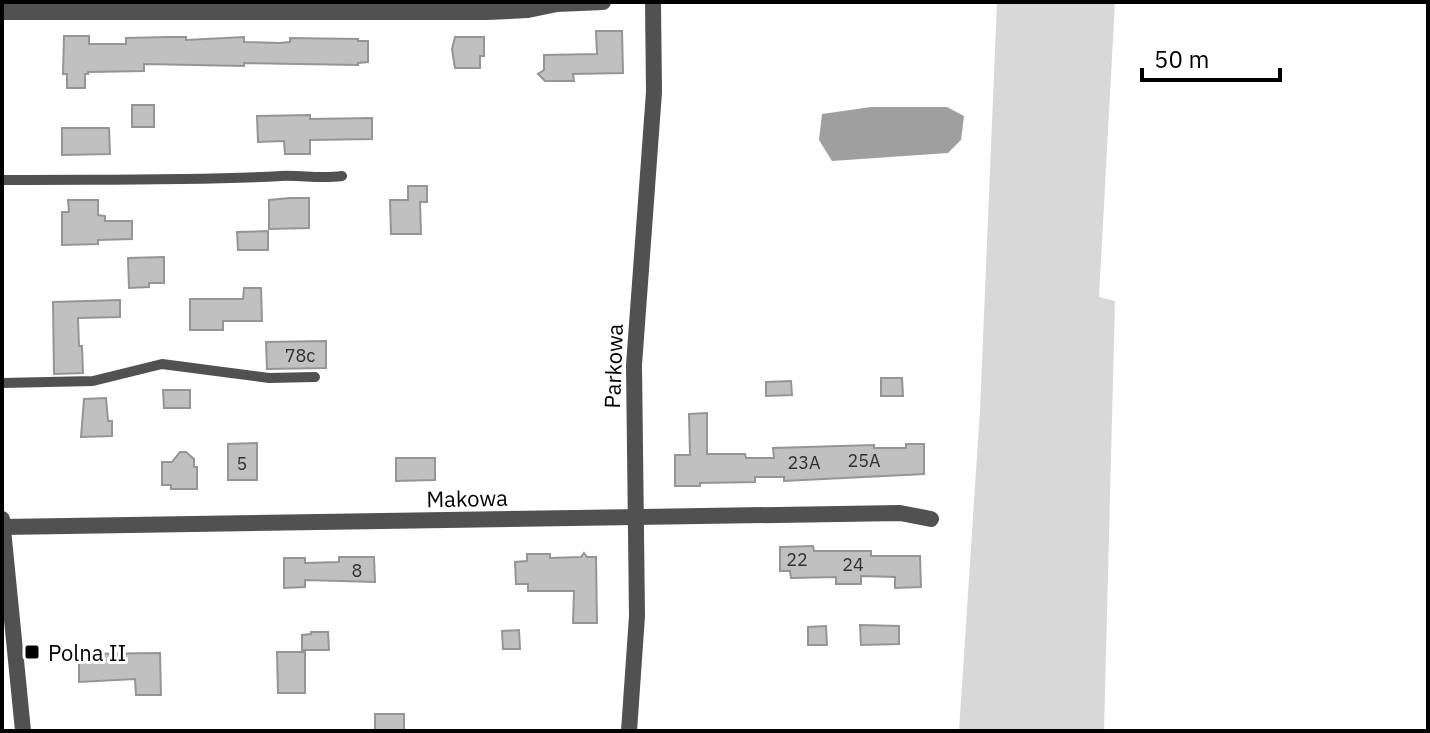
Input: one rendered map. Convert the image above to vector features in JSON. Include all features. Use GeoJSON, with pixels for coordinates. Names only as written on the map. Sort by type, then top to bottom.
{"type":"FeatureCollection","features":[{"type":"Feature","properties":{"kind":"street"},"geometry":{"type":"LineString","coordinates":[[2,12],[262,8],[514,11],[557,4],[603,2]]}},
{"type":"Feature","properties":{"kind":"street","name":"Parkowa"},"geometry":{"type":"LineString","coordinates":[[629,731],[636,650],[634,365],[654,92],[653,2]]}},
{"type":"Feature","properties":{"kind":"street","name":"Makowa"},"geometry":{"type":"LineString","coordinates":[[3,527],[900,513],[931,519]]}},
{"type":"Feature","properties":{"kind":"street"},"geometry":{"type":"LineString","coordinates":[[2,519],[23,731]]}},
{"type":"Feature","properties":{"kind":"lane"},"geometry":{"type":"LineString","coordinates":[[2,180],[285,176],[321,179],[342,176]]}},
{"type":"Feature","properties":{"kind":"lane"},"geometry":{"type":"LineString","coordinates":[[2,383],[93,381],[162,364],[269,378],[315,377]]}},
{"type":"Feature","properties":{"kind":"shaded area"},"geometry":{"type":"Polygon","coordinates":[[[997,2],[1115,2],[1099,297],[1115,301],[1104,731],[959,731],[980,410],[997,2]]]}},
{"type":"Feature","properties":{"kind":"shaded area"},"geometry":{"type":"Polygon","coordinates":[[[871,107],[947,107],[964,116],[961,140],[948,153],[832,161],[819,140],[822,114],[871,107]]]}},
{"type":"Feature","properties":{"kind":"building"},"geometry":{"type":"Polygon","coordinates":[[[596,31],[622,31],[623,73],[573,74],[574,81],[545,81],[538,74],[544,70],[544,55],[597,54],[596,31]]]}},
{"type":"Feature","properties":{"kind":"building"},"geometry":{"type":"Polygon","coordinates":[[[64,36],[89,36],[89,44],[126,44],[126,38],[169,37],[186,37],[186,40],[244,37],[244,42],[279,43],[290,42],[290,38],[358,39],[368,41],[368,62],[358,65],[144,64],[144,71],[88,72],[85,74],[85,88],[67,88],[67,74],[63,74],[64,36]]]}},
{"type":"Feature","properties":{"kind":"building"},"geometry":{"type":"Polygon","coordinates":[[[455,37],[484,37],[484,56],[480,56],[480,68],[455,68],[452,49],[455,37]]]}},
{"type":"Feature","properties":{"kind":"building"},"geometry":{"type":"Polygon","coordinates":[[[132,105],[154,105],[154,127],[132,127],[132,105]]]}},
{"type":"Feature","properties":{"kind":"building"},"geometry":{"type":"Polygon","coordinates":[[[310,115],[310,119],[372,118],[372,139],[310,140],[310,154],[285,154],[284,141],[258,142],[257,116],[310,115]]]}},
{"type":"Feature","properties":{"kind":"building"},"geometry":{"type":"Polygon","coordinates":[[[62,128],[109,128],[110,154],[62,155],[62,128]]]}},
{"type":"Feature","properties":{"kind":"building"},"geometry":{"type":"Polygon","coordinates":[[[408,186],[427,186],[427,202],[420,202],[421,234],[391,234],[390,200],[408,200],[408,186]]]}},
{"type":"Feature","properties":{"kind":"building"},"geometry":{"type":"Polygon","coordinates":[[[309,198],[309,228],[269,229],[269,200],[309,198]]]}},
{"type":"Feature","properties":{"kind":"building"},"geometry":{"type":"Polygon","coordinates":[[[68,200],[98,200],[98,215],[105,216],[105,221],[132,221],[132,239],[62,245],[62,212],[69,212],[68,200]]]}},
{"type":"Feature","properties":{"kind":"building"},"geometry":{"type":"Polygon","coordinates":[[[268,231],[268,250],[238,250],[237,232],[268,231]]]}},
{"type":"Feature","properties":{"kind":"building"},"geometry":{"type":"Polygon","coordinates":[[[164,257],[164,283],[129,288],[128,258],[164,257]]]}},
{"type":"Feature","properties":{"kind":"building"},"geometry":{"type":"Polygon","coordinates":[[[244,288],[261,288],[262,321],[223,321],[223,330],[190,330],[190,299],[243,299],[244,288]]]}},
{"type":"Feature","properties":{"kind":"building"},"geometry":{"type":"Polygon","coordinates":[[[120,300],[120,317],[78,318],[83,373],[54,374],[53,302],[120,300]]]}},
{"type":"Feature","properties":{"kind":"building"},"geometry":{"type":"Polygon","coordinates":[[[326,341],[326,368],[267,369],[266,342],[326,341]]]}},
{"type":"Feature","properties":{"kind":"building"},"geometry":{"type":"Polygon","coordinates":[[[881,378],[902,378],[903,396],[881,396],[881,378]]]}},
{"type":"Feature","properties":{"kind":"building"},"geometry":{"type":"Polygon","coordinates":[[[791,381],[792,395],[766,396],[766,382],[791,381]]]}},
{"type":"Feature","properties":{"kind":"building"},"geometry":{"type":"Polygon","coordinates":[[[163,390],[190,390],[190,408],[164,408],[163,390]]]}},
{"type":"Feature","properties":{"kind":"building"},"geometry":{"type":"Polygon","coordinates":[[[106,398],[112,436],[81,437],[84,399],[106,398]]]}},
{"type":"Feature","properties":{"kind":"building"},"geometry":{"type":"Polygon","coordinates":[[[707,413],[707,454],[774,458],[773,448],[874,445],[874,448],[906,448],[906,444],[924,444],[924,474],[784,481],[784,477],[755,477],[755,482],[675,486],[675,455],[690,455],[689,414],[707,413]]]}},
{"type":"Feature","properties":{"kind":"building"},"geometry":{"type":"Polygon","coordinates":[[[257,443],[257,480],[228,480],[228,444],[257,443]]]}},
{"type":"Feature","properties":{"kind":"building"},"geometry":{"type":"Polygon","coordinates":[[[180,452],[186,452],[194,459],[197,489],[171,489],[171,485],[162,485],[162,462],[172,462],[180,452]]]}},
{"type":"Feature","properties":{"kind":"building"},"geometry":{"type":"Polygon","coordinates":[[[396,458],[435,458],[435,480],[396,481],[396,458]]]}},
{"type":"Feature","properties":{"kind":"building"},"geometry":{"type":"Polygon","coordinates":[[[813,546],[814,551],[871,551],[871,556],[920,556],[921,587],[895,588],[895,577],[861,576],[861,584],[836,584],[836,577],[791,578],[790,571],[780,571],[780,547],[813,546]]]}},
{"type":"Feature","properties":{"kind":"building"},"geometry":{"type":"Polygon","coordinates":[[[584,553],[587,557],[596,557],[597,623],[573,623],[574,591],[528,591],[528,584],[516,584],[515,562],[527,561],[527,554],[550,554],[550,558],[581,557],[584,553]]]}},
{"type":"Feature","properties":{"kind":"building"},"geometry":{"type":"Polygon","coordinates":[[[339,557],[374,557],[375,582],[305,580],[305,587],[284,588],[284,558],[305,558],[305,563],[339,562],[339,557]]]}},
{"type":"Feature","properties":{"kind":"building"},"geometry":{"type":"Polygon","coordinates":[[[860,625],[899,626],[899,644],[861,645],[860,625]]]}},
{"type":"Feature","properties":{"kind":"building"},"geometry":{"type":"Polygon","coordinates":[[[826,626],[827,645],[808,645],[808,627],[826,626]]]}},
{"type":"Feature","properties":{"kind":"building"},"geometry":{"type":"Polygon","coordinates":[[[519,630],[520,649],[503,649],[502,631],[519,630]]]}},
{"type":"Feature","properties":{"kind":"building"},"geometry":{"type":"Polygon","coordinates":[[[328,632],[329,650],[302,650],[302,635],[328,632]]]}},
{"type":"Feature","properties":{"kind":"building"},"geometry":{"type":"Polygon","coordinates":[[[277,652],[305,652],[305,693],[278,693],[277,652]]]}},
{"type":"Feature","properties":{"kind":"building"},"geometry":{"type":"Polygon","coordinates":[[[160,653],[161,695],[136,695],[135,679],[79,682],[79,654],[160,653]]]}},
{"type":"Feature","properties":{"kind":"building"},"geometry":{"type":"Polygon","coordinates":[[[375,714],[404,714],[404,731],[375,731],[375,714]]]}},
{"type":"Feature","properties":{"kind":"place","name":"Polna II"},"geometry":{"type":"Point","coordinates":[32,652]}}]}
